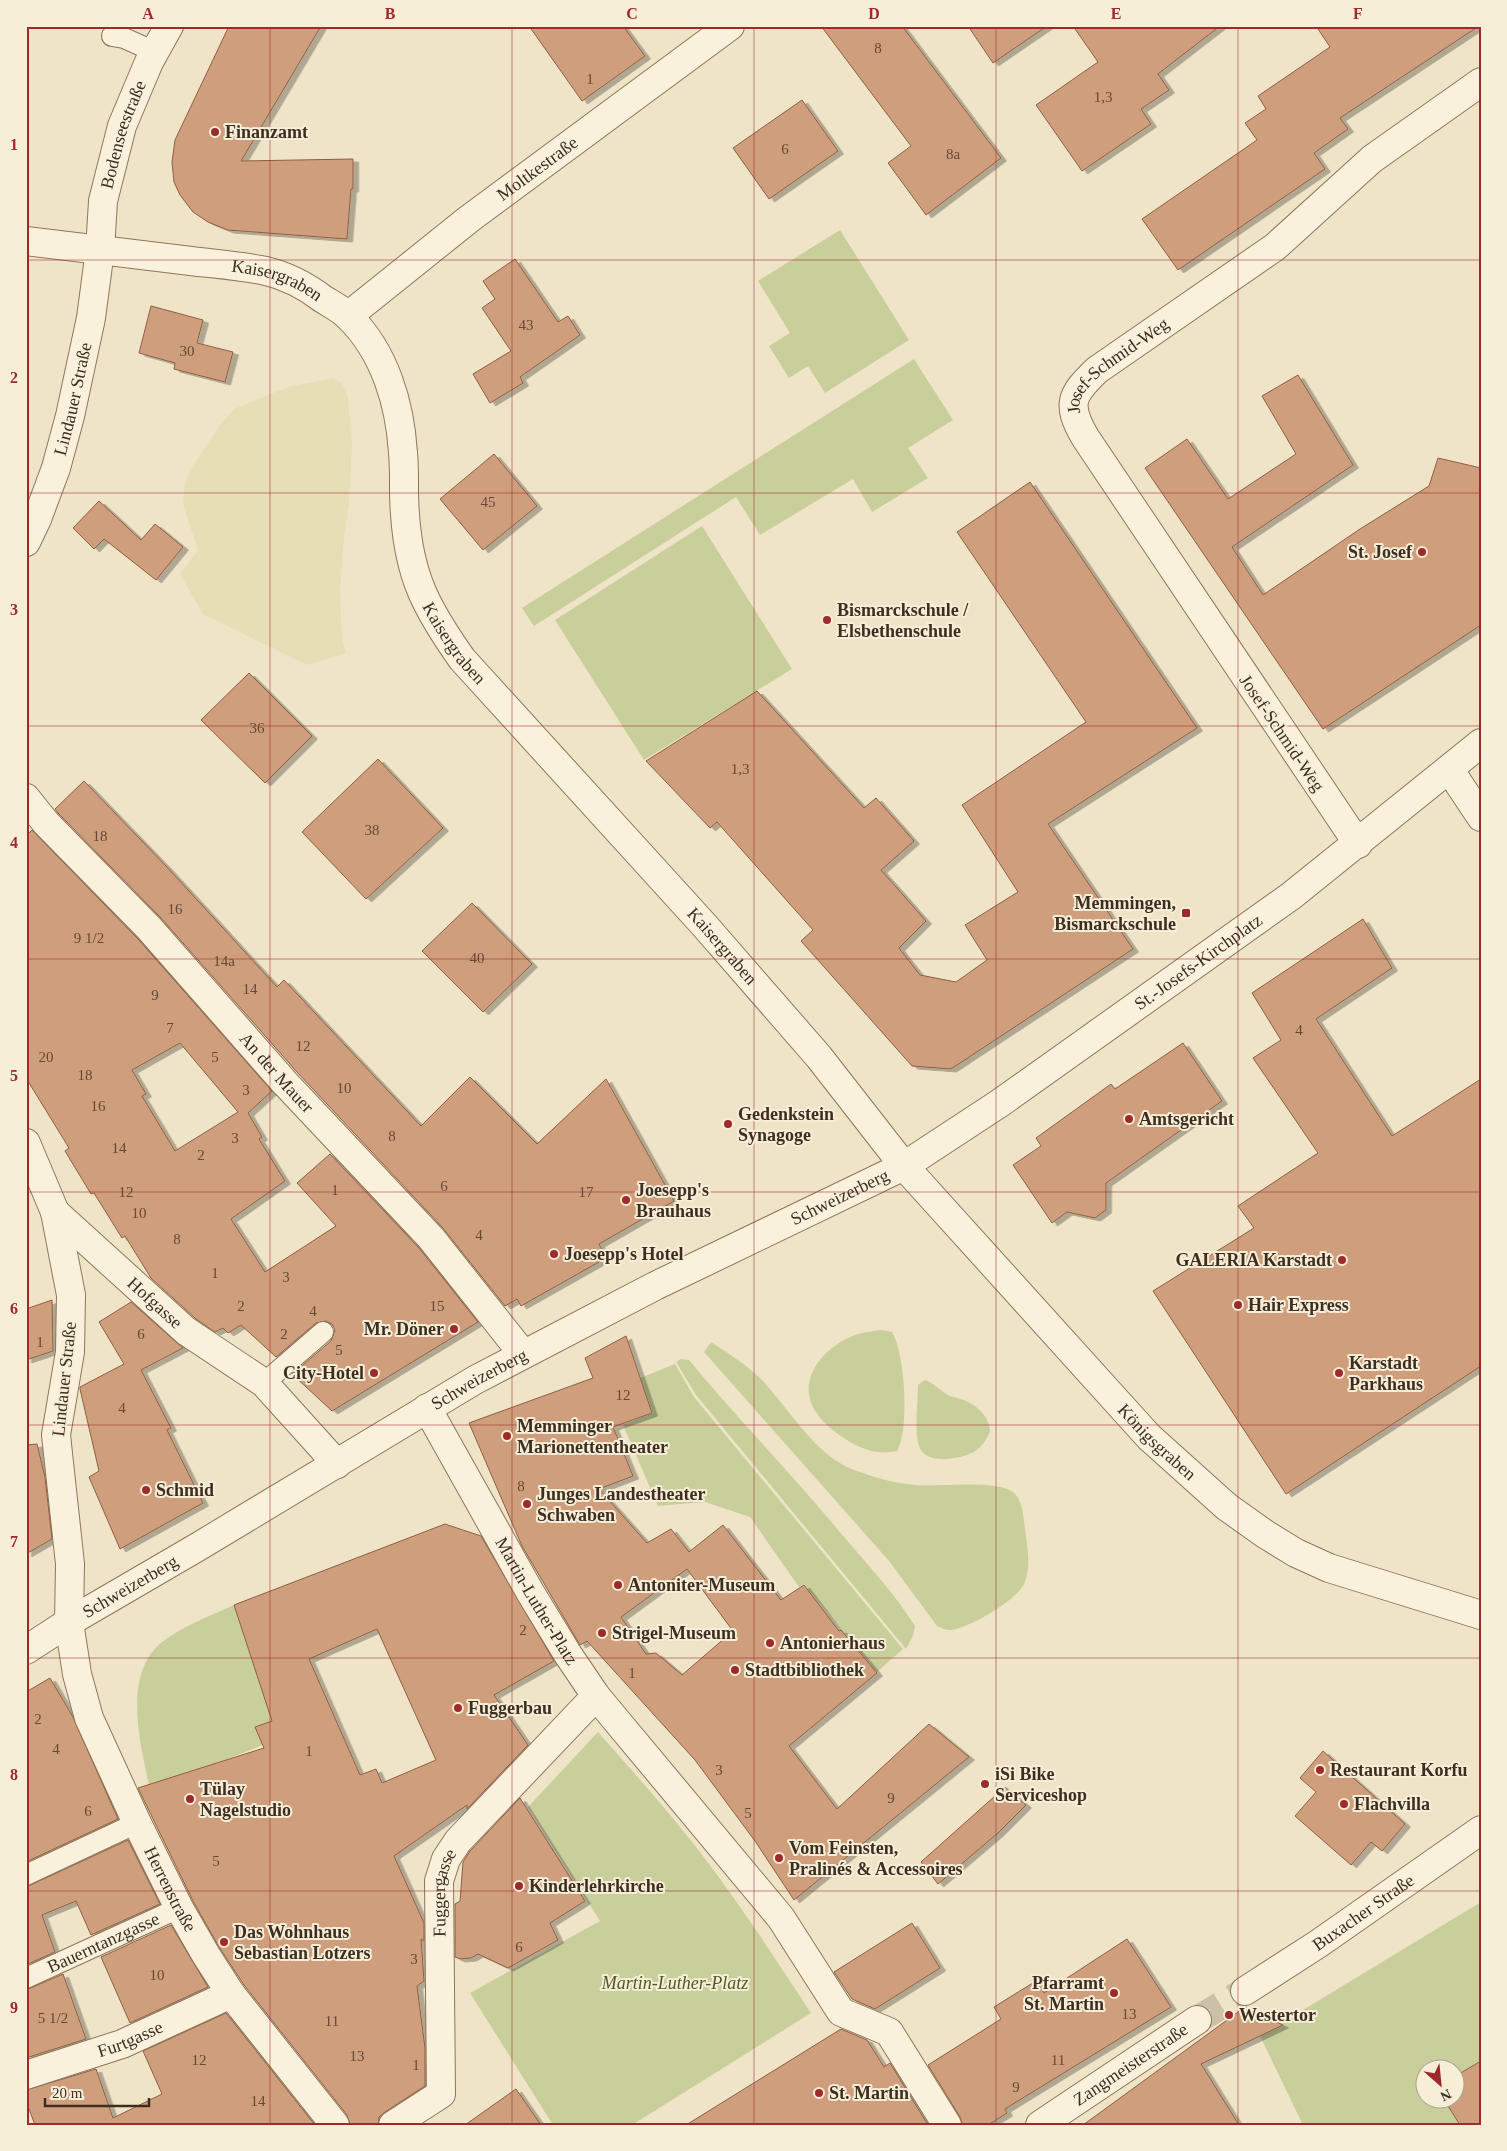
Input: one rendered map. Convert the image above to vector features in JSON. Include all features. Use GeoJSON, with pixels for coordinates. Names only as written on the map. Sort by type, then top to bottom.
{"type":"FeatureCollection","features":[{"type":"Feature","properties":{"kind":"street","name":"Bodenseestraße"},"geometry":{"type":"LineString","coordinates":[[100,250],[104,201],[122,126],[155,52],[169,26]]}},
{"type":"Feature","properties":{"kind":"street","name":"Moltkestraße"},"geometry":{"type":"LineString","coordinates":[[348,316],[469,219],[730,26]]}},
{"type":"Feature","properties":{"kind":"street","name":"Josef-Schmid-Weg"},"geometry":{"type":"LineString","coordinates":[[1358,844],[1085,437],[1075,421],[1073,401],[1079,388],[1097,370],[1276,247],[1372,159],[1481,82]]}},
{"type":"Feature","properties":{"kind":"street","name":"Kaisergraben"},"geometry":{"type":"LineString","coordinates":[[26,241],[267,271],[306,286],[348,316],[373,348],[390,382],[397,406],[404,453],[405,513],[409,550],[415,578],[441,630],[462,658],[705,926],[808,1044],[904,1166]]}},
{"type":"Feature","properties":{"kind":"street","name":"Lindauer Straße"},"geometry":{"type":"LineString","coordinates":[[26,542],[37,519],[56,468],[70,416],[91,318],[100,250]]}},
{"type":"Feature","properties":{"kind":"street","name":"St.-Josefs-Kirchplatz"},"geometry":{"type":"LineString","coordinates":[[904,1166],[1000,1103],[1292,896],[1481,743]]}},
{"type":"Feature","properties":{"kind":"street"},"geometry":{"type":"LineString","coordinates":[[1449,769],[1481,817]]}},
{"type":"Feature","properties":{"kind":"street","name":"An der Mauer"},"geometry":{"type":"LineString","coordinates":[[26,798],[46,823],[149,928],[285,1083],[431,1238],[523,1354]]}},
{"type":"Feature","properties":{"kind":"street","name":"Lindauer Straße"},"geometry":{"type":"LineString","coordinates":[[26,1143],[55,1212],[71,1296],[70,1352],[56,1435],[70,1564],[69,1622]]}},
{"type":"Feature","properties":{"kind":"street","name":"Schweizerberg"},"geometry":{"type":"LineString","coordinates":[[26,1650],[69,1622],[338,1464],[428,1408],[523,1354],[832,1198],[904,1166]]}},
{"type":"Feature","properties":{"kind":"street","name":"Königsgraben"},"geometry":{"type":"LineString","coordinates":[[904,1166],[1149,1437],[1226,1507],[1280,1544],[1329,1568],[1481,1615]]}},
{"type":"Feature","properties":{"kind":"street","name":"Hofgasse"},"geometry":{"type":"LineString","coordinates":[[55,1212],[186,1331],[264,1383],[338,1464]]}},
{"type":"Feature","properties":{"kind":"street","name":"Martin-Luther-Platz"},"geometry":{"type":"LineString","coordinates":[[428,1408],[530,1592],[596,1696],[781,1918],[841,2012],[889,2032],[947,2125]]}},
{"type":"Feature","properties":{"kind":"street","name":"Herrenstraße"},"geometry":{"type":"LineString","coordinates":[[69,1622],[77,1674],[89,1718],[137,1823],[179,1908],[231,1994],[335,2125]]}},
{"type":"Feature","properties":{"kind":"street","name":"Fuggergasse"},"geometry":{"type":"LineString","coordinates":[[393,2125],[441,2094],[439,1881],[446,1859],[458,1841],[596,1696]]}},
{"type":"Feature","properties":{"kind":"street","name":"Buxacher Straße"},"geometry":{"type":"LineString","coordinates":[[1245,1991],[1318,1944],[1481,1830]]}},
{"type":"Feature","properties":{"kind":"street","name":"Furtgasse"},"geometry":{"type":"LineString","coordinates":[[26,2075],[122,2044],[231,1994]]}},
{"type":"Feature","properties":{"kind":"street","name":"Zangmeisterstraße"},"geometry":{"type":"LineString","coordinates":[[1040,2125],[1197,2020]]}},
{"type":"Feature","properties":{"kind":"lane"},"geometry":{"type":"LineString","coordinates":[[112,36],[124,38],[155,52]]}},
{"type":"Feature","properties":{"kind":"lane"},"geometry":{"type":"LineString","coordinates":[[264,1383],[323,1332]]}},
{"type":"Feature","properties":{"kind":"lane"},"geometry":{"type":"LineString","coordinates":[[26,1875],[137,1823]]}},
{"type":"Feature","properties":{"kind":"lane","name":"Bauerntanzgasse"},"geometry":{"type":"LineString","coordinates":[[26,1978],[179,1908]]}},
{"type":"Feature","properties":{"kind":"shaded area"},"geometry":{"type":"Polygon","coordinates":[[[333,378],[342,383],[348,397],[352,444],[349,504],[344,537],[340,590],[342,638],[346,653],[307,665],[203,614],[180,574],[198,550],[183,504],[185,483],[194,464],[218,428],[234,409],[288,387],[333,378]]]}},
{"type":"Feature","properties":{"kind":"green space"},"geometry":{"type":"Polygon","coordinates":[[[840,230],[909,340],[825,393],[808,366],[789,378],[769,346],[790,333],[758,281],[840,230]]]}},
{"type":"Feature","properties":{"kind":"green space"},"geometry":{"type":"Polygon","coordinates":[[[914,359],[953,420],[908,448],[928,478],[872,512],[853,479],[760,535],[736,497],[534,626],[522,608],[914,359]]]}},
{"type":"Feature","properties":{"kind":"green space"},"geometry":{"type":"Polygon","coordinates":[[[702,526],[792,669],[644,760],[555,620],[702,526]]]}},
{"type":"Feature","properties":{"kind":"green space"},"geometry":{"type":"Polygon","coordinates":[[[881,1330],[892,1332],[900,1356],[903,1373],[904,1426],[897,1451],[890,1452],[877,1452],[865,1449],[847,1440],[830,1428],[816,1412],[810,1399],[809,1387],[811,1375],[817,1364],[835,1346],[858,1334],[881,1330]]]}},
{"type":"Feature","properties":{"kind":"green space"},"geometry":{"type":"Polygon","coordinates":[[[711,1342],[760,1378],[803,1430],[827,1454],[854,1470],[901,1483],[996,1486],[1014,1493],[1022,1509],[1028,1556],[1028,1570],[1024,1584],[1019,1591],[1001,1606],[978,1620],[956,1629],[948,1630],[937,1626],[889,1561],[704,1352],[711,1342]]]}},
{"type":"Feature","properties":{"kind":"green space"},"geometry":{"type":"Polygon","coordinates":[[[681,1359],[689,1360],[898,1601],[915,1626],[913,1636],[906,1649],[696,1395],[676,1362],[681,1359]]]}},
{"type":"Feature","properties":{"kind":"green space"},"geometry":{"type":"Polygon","coordinates":[[[675,1364],[694,1397],[903,1649],[877,1672],[804,1584],[799,1587],[750,1517],[705,1502],[658,1506],[623,1425],[653,1413],[640,1378],[675,1364]]]}},
{"type":"Feature","properties":{"kind":"green space"},"geometry":{"type":"Polygon","coordinates":[[[925,1380],[949,1396],[971,1403],[984,1415],[990,1431],[984,1443],[977,1450],[968,1455],[944,1459],[935,1459],[923,1452],[919,1446],[917,1416],[918,1385],[925,1380]]]}},
{"type":"Feature","properties":{"kind":"green space"},"geometry":{"type":"Polygon","coordinates":[[[234,1605],[272,1721],[263,1745],[225,1760],[149,1785],[137,1710],[138,1690],[142,1672],[150,1656],[170,1636],[234,1605]]]}},
{"type":"Feature","properties":{"kind":"green space","name":"Martin-Luther-Platz"},"geometry":{"type":"Polygon","coordinates":[[[598,1732],[667,1811],[706,1860],[747,1916],[811,2013],[632,2125],[553,2125],[470,1993],[600,1921],[528,1807],[598,1732]]]}},
{"type":"Feature","properties":{"kind":"green space"},"geometry":{"type":"Polygon","coordinates":[[[1481,1902],[1481,2125],[1303,2125],[1260,2036],[1481,1902]]]}},
{"type":"Feature","properties":{"kind":"building","name":"Finanzamt"},"geometry":{"type":"Polygon","coordinates":[[[229,26],[321,26],[241,161],[353,159],[353,189],[351,189],[347,239],[228,230],[208,222],[193,212],[180,195],[174,182],[172,162],[175,140],[229,26]]]}},
{"type":"Feature","properties":{"kind":"building"},"geometry":{"type":"Polygon","coordinates":[[[529,26],[623,26],[645,56],[582,101],[529,26]]]}},
{"type":"Feature","properties":{"kind":"building"},"geometry":{"type":"Polygon","coordinates":[[[821,26],[902,26],[1001,158],[926,215],[888,163],[911,146],[821,26]]]}},
{"type":"Feature","properties":{"kind":"building"},"geometry":{"type":"Polygon","coordinates":[[[968,26],[1047,26],[993,63],[968,26]]]}},
{"type":"Feature","properties":{"kind":"building"},"geometry":{"type":"Polygon","coordinates":[[[1073,26],[1220,26],[1158,74],[1169,90],[1141,109],[1151,124],[1082,171],[1036,105],[1098,62],[1073,26]]]}},
{"type":"Feature","properties":{"kind":"building"},"geometry":{"type":"Polygon","coordinates":[[[1316,26],[1479,26],[1340,118],[1348,129],[1314,153],[1325,169],[1178,270],[1142,219],[1257,140],[1245,123],[1266,109],[1258,96],[1330,47],[1316,26]]]}},
{"type":"Feature","properties":{"kind":"building"},"geometry":{"type":"Polygon","coordinates":[[[802,100],[838,151],[769,199],[733,148],[802,100]]]}},
{"type":"Feature","properties":{"kind":"building"},"geometry":{"type":"Polygon","coordinates":[[[515,259],[558,322],[568,316],[580,335],[520,377],[523,383],[490,403],[473,374],[511,351],[482,308],[495,299],[483,281],[515,259]]]}},
{"type":"Feature","properties":{"kind":"building"},"geometry":{"type":"Polygon","coordinates":[[[151,306],[203,320],[197,343],[233,352],[225,382],[174,369],[175,363],[139,353],[151,306]]]}},
{"type":"Feature","properties":{"kind":"building"},"geometry":{"type":"Polygon","coordinates":[[[1298,375],[1353,465],[1232,547],[1263,595],[1360,529],[1429,486],[1438,458],[1481,468],[1481,625],[1323,729],[1145,468],[1187,439],[1228,499],[1296,454],[1262,396],[1298,375]]]}},
{"type":"Feature","properties":{"kind":"building"},"geometry":{"type":"Polygon","coordinates":[[[494,454],[537,506],[483,550],[440,499],[494,454]]]}},
{"type":"Feature","properties":{"kind":"building"},"geometry":{"type":"Polygon","coordinates":[[[1030,482],[1197,728],[1048,824],[1133,949],[951,1069],[912,1066],[801,941],[813,930],[717,822],[710,828],[646,761],[757,691],[864,808],[876,798],[914,841],[881,870],[926,921],[899,948],[920,975],[956,982],[987,960],[965,925],[1018,892],[962,805],[1086,722],[957,532],[1030,482]]]}},
{"type":"Feature","properties":{"kind":"building"},"geometry":{"type":"Polygon","coordinates":[[[99,501],[141,540],[155,524],[183,547],[156,580],[104,539],[94,549],[73,528],[99,501]]]}},
{"type":"Feature","properties":{"kind":"building"},"geometry":{"type":"Polygon","coordinates":[[[249,673],[312,736],[265,783],[201,720],[249,673]]]}},
{"type":"Feature","properties":{"kind":"building"},"geometry":{"type":"Polygon","coordinates":[[[378,759],[443,828],[366,899],[302,832],[378,759]]]}},
{"type":"Feature","properties":{"kind":"building"},"geometry":{"type":"Polygon","coordinates":[[[84,781],[166,866],[277,987],[284,980],[421,1126],[470,1077],[537,1144],[606,1079],[674,1201],[599,1244],[606,1258],[521,1306],[517,1299],[505,1306],[442,1227],[297,1072],[161,918],[58,813],[55,809],[84,781]]]}},
{"type":"Feature","properties":{"kind":"building"},"geometry":{"type":"Polygon","coordinates":[[[32,830],[138,939],[272,1091],[248,1113],[262,1137],[259,1139],[285,1181],[231,1219],[265,1272],[336,1226],[297,1183],[330,1154],[419,1248],[478,1322],[332,1411],[292,1374],[331,1341],[335,1330],[332,1324],[326,1321],[316,1323],[276,1357],[241,1325],[228,1333],[223,1328],[215,1332],[196,1319],[151,1278],[125,1236],[122,1238],[94,1193],[91,1194],[65,1151],[69,1148],[26,1078],[26,836],[32,830]],[[180,1043],[132,1070],[146,1094],[142,1096],[175,1151],[238,1112],[180,1043]]]}},
{"type":"Feature","properties":{"kind":"building"},"geometry":{"type":"Polygon","coordinates":[[[472,903],[532,964],[483,1012],[422,951],[472,903]]]}},
{"type":"Feature","properties":{"kind":"building","name":"GALERIA Karstadt"},"geometry":{"type":"Polygon","coordinates":[[[1363,919],[1392,968],[1316,1019],[1392,1136],[1481,1079],[1481,1366],[1286,1494],[1153,1291],[1254,1228],[1238,1206],[1318,1153],[1253,1058],[1281,1040],[1252,993],[1363,919]]]}},
{"type":"Feature","properties":{"kind":"building","name":"Amtsgericht"},"geometry":{"type":"Polygon","coordinates":[[[1183,1043],[1222,1101],[1106,1183],[1106,1210],[1095,1218],[1067,1212],[1052,1223],[1013,1165],[1041,1146],[1036,1138],[1111,1084],[1115,1089],[1183,1043]]]}},
{"type":"Feature","properties":{"kind":"building"},"geometry":{"type":"Polygon","coordinates":[[[52,1300],[53,1351],[26,1360],[26,1309],[52,1300]]]}},
{"type":"Feature","properties":{"kind":"building"},"geometry":{"type":"Polygon","coordinates":[[[131,1302],[183,1348],[141,1370],[171,1428],[167,1430],[203,1503],[120,1549],[89,1477],[99,1471],[80,1387],[124,1364],[99,1322],[131,1302]]]}},
{"type":"Feature","properties":{"kind":"building"},"geometry":{"type":"Polygon","coordinates":[[[626,1336],[652,1413],[613,1427],[633,1476],[599,1489],[647,1543],[671,1529],[689,1552],[723,1525],[781,1600],[804,1585],[839,1631],[841,1630],[877,1673],[789,1746],[837,1809],[929,1724],[969,1757],[794,1900],[755,1841],[695,1760],[587,1641],[580,1645],[522,1546],[469,1423],[593,1378],[585,1358],[626,1336]],[[687,1569],[621,1617],[646,1654],[656,1653],[682,1675],[733,1631],[687,1569]]]}},
{"type":"Feature","properties":{"kind":"building"},"geometry":{"type":"Polygon","coordinates":[[[37,1444],[45,1477],[52,1539],[26,1554],[26,1445],[37,1444]]]}},
{"type":"Feature","properties":{"kind":"building"},"geometry":{"type":"Polygon","coordinates":[[[445,1524],[481,1536],[554,1661],[494,1695],[528,1745],[467,1809],[467,1805],[394,1856],[424,1923],[424,1941],[421,1939],[424,1981],[417,1986],[425,2048],[425,2086],[385,2112],[379,2117],[378,2125],[350,2125],[347,2115],[244,1985],[219,1947],[193,1901],[138,1788],[264,1748],[255,1727],[272,1721],[234,1605],[445,1524]],[[377,1629],[309,1659],[360,1775],[376,1769],[382,1783],[436,1760],[377,1629]]]}},
{"type":"Feature","properties":{"kind":"building"},"geometry":{"type":"Polygon","coordinates":[[[50,1678],[73,1717],[118,1819],[26,1862],[26,1692],[50,1678]]]}},
{"type":"Feature","properties":{"kind":"building","name":"Flachvilla"},"geometry":{"type":"Polygon","coordinates":[[[1323,1751],[1405,1824],[1382,1851],[1371,1842],[1351,1865],[1295,1816],[1316,1792],[1300,1778],[1323,1751]]]}},
{"type":"Feature","properties":{"kind":"building"},"geometry":{"type":"Polygon","coordinates":[[[1005,1787],[1026,1805],[998,1833],[938,1884],[921,1862],[1005,1787]]]}},
{"type":"Feature","properties":{"kind":"building","name":"Kinderlehrkirche"},"geometry":{"type":"Polygon","coordinates":[[[520,1798],[585,1901],[550,1923],[558,1940],[508,1968],[478,1954],[471,1958],[460,1959],[455,1957],[455,1904],[460,1901],[463,1862],[470,1851],[520,1798]]]}},
{"type":"Feature","properties":{"kind":"building"},"geometry":{"type":"Polygon","coordinates":[[[128,1840],[160,1904],[91,1935],[76,1901],[42,1915],[55,1952],[26,1965],[26,1887],[128,1840]]]}},
{"type":"Feature","properties":{"kind":"building"},"geometry":{"type":"Polygon","coordinates":[[[912,1923],[940,1968],[875,2009],[852,1999],[834,1972],[912,1923]]]}},
{"type":"Feature","properties":{"kind":"building"},"geometry":{"type":"Polygon","coordinates":[[[171,1925],[208,1987],[130,2023],[101,1957],[171,1925]]]}},
{"type":"Feature","properties":{"kind":"building"},"geometry":{"type":"Polygon","coordinates":[[[1127,1939],[1171,2007],[1005,2109],[1007,2113],[988,2125],[963,2125],[928,2065],[1001,2019],[994,2007],[1036,1981],[1044,1993],[1127,1939]]]}},
{"type":"Feature","properties":{"kind":"building"},"geometry":{"type":"Polygon","coordinates":[[[63,1974],[86,2039],[26,2058],[26,1990],[63,1974]]]}},
{"type":"Feature","properties":{"kind":"building"},"geometry":{"type":"Polygon","coordinates":[[[1245,2007],[1283,2025],[1201,2064],[1239,2125],[1083,2125],[1245,2007]]]}},
{"type":"Feature","properties":{"kind":"building"},"geometry":{"type":"Polygon","coordinates":[[[226,2013],[315,2125],[35,2125],[26,2101],[26,2090],[96,2069],[113,2118],[162,2094],[143,2051],[226,2013]]]}},
{"type":"Feature","properties":{"kind":"building","name":"St. Martin"},"geometry":{"type":"Polygon","coordinates":[[[841,2029],[867,2040],[884,2067],[890,2063],[928,2125],[686,2125],[841,2029]]]}},
{"type":"Feature","properties":{"kind":"building"},"geometry":{"type":"Polygon","coordinates":[[[1481,2061],[1481,2125],[1460,2125],[1449,2108],[1464,2108],[1464,2071],[1481,2061]]]}},
{"type":"Feature","properties":{"kind":"building"},"geometry":{"type":"Polygon","coordinates":[[[516,2089],[541,2125],[465,2125],[516,2089]]]}},
{"type":"Feature","properties":{"kind":"tunnel"},"geometry":{"type":"LineString","coordinates":[[1197,2020],[1245,1991]]}},
{"type":"Feature","properties":{"kind":"place","name":"Finanzamt"},"geometry":{"type":"Point","coordinates":[215,132]}},
{"type":"Feature","properties":{"kind":"place","name":"St. Josef"},"geometry":{"type":"Point","coordinates":[1422,552]}},
{"type":"Feature","properties":{"kind":"place","name":"Bismarckschule / Elsbethenschule"},"geometry":{"type":"Point","coordinates":[827,620]}},
{"type":"Feature","properties":{"kind":"place","name":"Memmingen, Bismarckschule"},"geometry":{"type":"Point","coordinates":[1186,913]}},
{"type":"Feature","properties":{"kind":"place","name":"Amtsgericht"},"geometry":{"type":"Point","coordinates":[1129,1119]}},
{"type":"Feature","properties":{"kind":"place","name":"Gedenkstein Synagoge"},"geometry":{"type":"Point","coordinates":[728,1124]}},
{"type":"Feature","properties":{"kind":"place","name":"Joesepp's Brauhaus"},"geometry":{"type":"Point","coordinates":[626,1200]}},
{"type":"Feature","properties":{"kind":"place","name":"Joesepp's Hotel"},"geometry":{"type":"Point","coordinates":[554,1254]}},
{"type":"Feature","properties":{"kind":"place","name":"GALERIA Karstadt"},"geometry":{"type":"Point","coordinates":[1342,1260]}},
{"type":"Feature","properties":{"kind":"place","name":"Hair Express"},"geometry":{"type":"Point","coordinates":[1238,1305]}},
{"type":"Feature","properties":{"kind":"place","name":"Mr. Döner"},"geometry":{"type":"Point","coordinates":[454,1329]}},
{"type":"Feature","properties":{"kind":"place","name":"City-Hotel"},"geometry":{"type":"Point","coordinates":[374,1373]}},
{"type":"Feature","properties":{"kind":"place","name":"Karstadt Parkhaus"},"geometry":{"type":"Point","coordinates":[1339,1373]}},
{"type":"Feature","properties":{"kind":"place","name":"Memminger Marionettentheater"},"geometry":{"type":"Point","coordinates":[507,1436]}},
{"type":"Feature","properties":{"kind":"place","name":"Schmid"},"geometry":{"type":"Point","coordinates":[146,1490]}},
{"type":"Feature","properties":{"kind":"place","name":"Junges Landestheater Schwaben"},"geometry":{"type":"Point","coordinates":[527,1504]}},
{"type":"Feature","properties":{"kind":"place","name":"Antoniter-Museum"},"geometry":{"type":"Point","coordinates":[618,1585]}},
{"type":"Feature","properties":{"kind":"place","name":"Strigel-Museum"},"geometry":{"type":"Point","coordinates":[602,1633]}},
{"type":"Feature","properties":{"kind":"place","name":"Antonierhaus"},"geometry":{"type":"Point","coordinates":[770,1643]}},
{"type":"Feature","properties":{"kind":"place","name":"Stadtbibliothek"},"geometry":{"type":"Point","coordinates":[735,1670]}},
{"type":"Feature","properties":{"kind":"place","name":"Fuggerbau"},"geometry":{"type":"Point","coordinates":[458,1708]}},
{"type":"Feature","properties":{"kind":"place","name":"Restaurant Korfu"},"geometry":{"type":"Point","coordinates":[1320,1770]}},
{"type":"Feature","properties":{"kind":"place","name":"iSi Bike Serviceshop"},"geometry":{"type":"Point","coordinates":[985,1784]}},
{"type":"Feature","properties":{"kind":"place","name":"Tülay Nagelstudio"},"geometry":{"type":"Point","coordinates":[190,1799]}},
{"type":"Feature","properties":{"kind":"place","name":"Flachvilla"},"geometry":{"type":"Point","coordinates":[1344,1804]}},
{"type":"Feature","properties":{"kind":"place","name":"Vom Feinsten, Pralinés & Accessoires"},"geometry":{"type":"Point","coordinates":[779,1858]}},
{"type":"Feature","properties":{"kind":"place","name":"Kinderlehrkirche"},"geometry":{"type":"Point","coordinates":[519,1886]}},
{"type":"Feature","properties":{"kind":"place","name":"Das Wohnhaus Sebastian Lotzers"},"geometry":{"type":"Point","coordinates":[224,1942]}},
{"type":"Feature","properties":{"kind":"place","name":"Pfarramt St. Martin"},"geometry":{"type":"Point","coordinates":[1114,1993]}},
{"type":"Feature","properties":{"kind":"place","name":"Westertor"},"geometry":{"type":"Point","coordinates":[1229,2015]}},
{"type":"Feature","properties":{"kind":"place","name":"St. Martin"},"geometry":{"type":"Point","coordinates":[819,2093]}}]}
